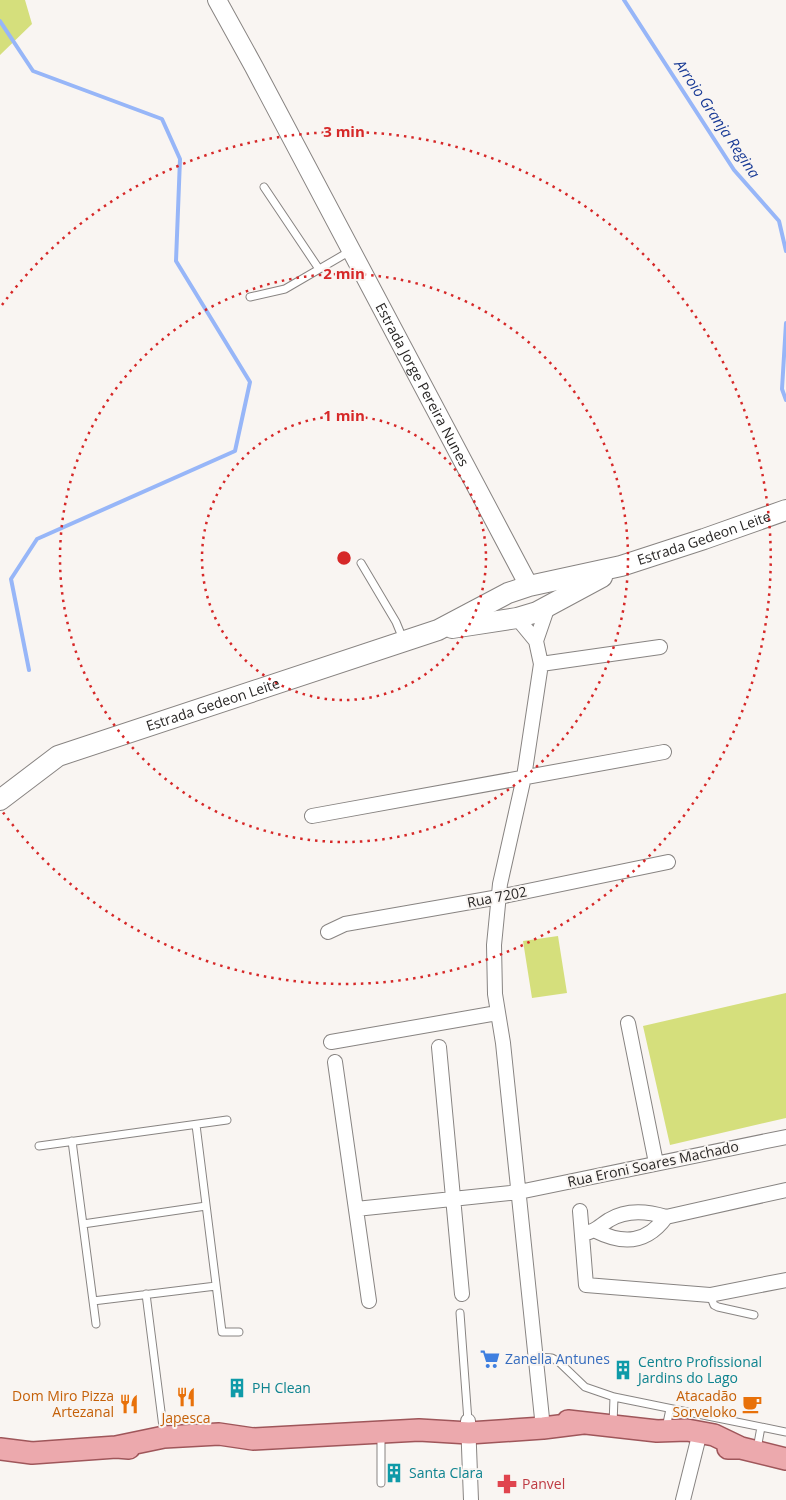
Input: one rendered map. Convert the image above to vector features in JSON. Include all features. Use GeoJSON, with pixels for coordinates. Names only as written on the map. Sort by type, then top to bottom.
{"type":"FeatureCollection","features":[{"type":"Feature","properties":{"kind":"main road","name":"Estrada Gedeon Leite"},"geometry":{"type":"LineString","coordinates":[[0,800],[58,756],[438,630],[508,593],[537,584],[621,566],[786,510]]}},
{"type":"Feature","properties":{"kind":"main road","name":"Estrada Gedeon Leite"},"geometry":{"type":"LineString","coordinates":[[438,630],[517,618],[537,612],[621,566]]}},
{"type":"Feature","properties":{"kind":"main road"},"geometry":{"type":"LineString","coordinates":[[537,584],[550,589],[551,596],[548,606]]}},
{"type":"Feature","properties":{"kind":"main road"},"geometry":{"type":"LineString","coordinates":[[508,593],[508,606],[517,618]]}},
{"type":"Feature","properties":{"kind":"main road"},"geometry":{"type":"LineString","coordinates":[[0,1449],[32,1453],[165,1444],[220,1448],[253,1439],[543,1423],[583,1424],[661,1431],[685,1441],[704,1432],[710,1447],[749,1450],[786,1459]]}},
{"type":"Feature","properties":{"kind":"main road"},"geometry":{"type":"LineString","coordinates":[[0,1461],[32,1453]]}},
{"type":"Feature","properties":{"kind":"street","name":"Estrada Jorge Pereira Nunes"},"geometry":{"type":"LineString","coordinates":[[217,0],[352,250],[537,584]]}},
{"type":"Feature","properties":{"kind":"street"},"geometry":{"type":"LineString","coordinates":[[536,642],[548,606]]}},
{"type":"Feature","properties":{"kind":"street"},"geometry":{"type":"LineString","coordinates":[[517,618],[536,642],[541,664],[524,777],[499,897],[494,945],[497,1013],[503,1043],[543,1423]]}},
{"type":"Feature","properties":{"kind":"street"},"geometry":{"type":"LineString","coordinates":[[541,664],[660,647]]}},
{"type":"Feature","properties":{"kind":"street"},"geometry":{"type":"LineString","coordinates":[[312,816],[664,752]]}},
{"type":"Feature","properties":{"kind":"street","name":"Rua 7202"},"geometry":{"type":"LineString","coordinates":[[328,932],[345,924],[499,897],[668,862]]}},
{"type":"Feature","properties":{"kind":"street"},"geometry":{"type":"LineString","coordinates":[[330,1042],[497,1013]]}},
{"type":"Feature","properties":{"kind":"street"},"geometry":{"type":"LineString","coordinates":[[628,1023],[656,1163]]}},
{"type":"Feature","properties":{"kind":"street"},"geometry":{"type":"LineString","coordinates":[[438,1047],[462,1294]]}},
{"type":"Feature","properties":{"kind":"street"},"geometry":{"type":"LineString","coordinates":[[335,1062],[369,1301]]}},
{"type":"Feature","properties":{"kind":"street","name":"Rua Eroni Soares Machado"},"geometry":{"type":"LineString","coordinates":[[356,1209],[519,1192],[786,1137]]}},
{"type":"Feature","properties":{"kind":"street"},"geometry":{"type":"LineString","coordinates":[[582,1234],[596,1231],[611,1219],[629,1212],[648,1212],[666,1217],[786,1190]]}},
{"type":"Feature","properties":{"kind":"street"},"geometry":{"type":"LineString","coordinates":[[580,1211],[586,1285],[710,1295],[786,1280]]}},
{"type":"Feature","properties":{"kind":"street"},"geometry":{"type":"LineString","coordinates":[[596,1231],[611,1238],[630,1240],[647,1235],[659,1227],[666,1217]]}},
{"type":"Feature","properties":{"kind":"street"},"geometry":{"type":"LineString","coordinates":[[469,1427],[471,1500]]}},
{"type":"Feature","properties":{"kind":"street"},"geometry":{"type":"LineString","coordinates":[[684,1500],[704,1432]]}},
{"type":"Feature","properties":{"kind":"lane"},"geometry":{"type":"LineString","coordinates":[[264,187],[319,269]]}},
{"type":"Feature","properties":{"kind":"lane"},"geometry":{"type":"LineString","coordinates":[[250,297],[285,289],[352,250]]}},
{"type":"Feature","properties":{"kind":"lane"},"geometry":{"type":"LineString","coordinates":[[361,563],[396,622],[404,642]]}},
{"type":"Feature","properties":{"kind":"lane"},"geometry":{"type":"LineString","coordinates":[[39,1146],[227,1120]]}},
{"type":"Feature","properties":{"kind":"lane"},"geometry":{"type":"LineString","coordinates":[[196,1125],[222,1332],[238,1332]]}},
{"type":"Feature","properties":{"kind":"lane"},"geometry":{"type":"LineString","coordinates":[[72,1141],[96,1324]]}},
{"type":"Feature","properties":{"kind":"lane"},"geometry":{"type":"LineString","coordinates":[[83,1224],[206,1206]]}},
{"type":"Feature","properties":{"kind":"lane"},"geometry":{"type":"LineString","coordinates":[[93,1301],[216,1286]]}},
{"type":"Feature","properties":{"kind":"lane"},"geometry":{"type":"LineString","coordinates":[[146,1294],[165,1444]]}},
{"type":"Feature","properties":{"kind":"lane"},"geometry":{"type":"LineString","coordinates":[[710,1295],[714,1304],[718,1307],[754,1315]]}},
{"type":"Feature","properties":{"kind":"lane"},"geometry":{"type":"LineString","coordinates":[[460,1313],[469,1427]]}},
{"type":"Feature","properties":{"kind":"lane"},"geometry":{"type":"LineString","coordinates":[[536,1356],[552,1358],[559,1362],[585,1387],[614,1398],[670,1408],[704,1432],[761,1427],[786,1432]]}},
{"type":"Feature","properties":{"kind":"lane"},"geometry":{"type":"LineString","coordinates":[[613,1427],[614,1398]]}},
{"type":"Feature","properties":{"kind":"lane"},"geometry":{"type":"LineString","coordinates":[[661,1431],[670,1408]]}},
{"type":"Feature","properties":{"kind":"lane"},"geometry":{"type":"LineString","coordinates":[[749,1450],[761,1427]]}},
{"type":"Feature","properties":{"kind":"lane"},"geometry":{"type":"LineString","coordinates":[[381,1432],[381,1483]]}},
{"type":"Feature","properties":{"kind":"green space"},"geometry":{"type":"Polygon","coordinates":[[[0,0],[25,0],[32,24],[0,55],[0,0]]]}},
{"type":"Feature","properties":{"kind":"green space"},"geometry":{"type":"Polygon","coordinates":[[[558,936],[567,993],[532,998],[523,941],[558,936]]]}},
{"type":"Feature","properties":{"kind":"green space"},"geometry":{"type":"Polygon","coordinates":[[[786,993],[786,1118],[670,1145],[643,1026],[786,993]]]}},
{"type":"Feature","properties":{"kind":"waterway","name":"Arroio Granja Regina"},"geometry":{"type":"LineString","coordinates":[[624,0],[734,170],[779,221],[786,251]]}},
{"type":"Feature","properties":{"kind":"waterway"},"geometry":{"type":"LineString","coordinates":[[0,21],[33,71],[162,119],[180,159],[176,261],[250,382],[235,451],[37,539],[11,579],[29,670]]}},
{"type":"Feature","properties":{"kind":"waterway","name":"Arroio Granja Regina"},"geometry":{"type":"LineString","coordinates":[[786,323],[782,389],[786,400]]}},
{"type":"Feature","properties":{"kind":"place","name":"Zanella Antunes"},"geometry":{"type":"Point","coordinates":[490,1359]}},
{"type":"Feature","properties":{"kind":"place","name":"Centro Profissional Jardins do Lago"},"geometry":{"type":"Point","coordinates":[623,1370]}},
{"type":"Feature","properties":{"kind":"place","name":"PH Clean"},"geometry":{"type":"Point","coordinates":[237,1388]}},
{"type":"Feature","properties":{"kind":"place","name":"Japesca"},"geometry":{"type":"Point","coordinates":[186,1397]}},
{"type":"Feature","properties":{"kind":"place","name":"Dom Miro Pizza Artezanal"},"geometry":{"type":"Point","coordinates":[129,1404]}},
{"type":"Feature","properties":{"kind":"place","name":"Atacadão Sorveloko"},"geometry":{"type":"Point","coordinates":[752,1404]}},
{"type":"Feature","properties":{"kind":"place","name":"Santa Clara"},"geometry":{"type":"Point","coordinates":[394,1473]}},
{"type":"Feature","properties":{"kind":"place","name":"Panvel"},"geometry":{"type":"Point","coordinates":[507,1484]}}]}
